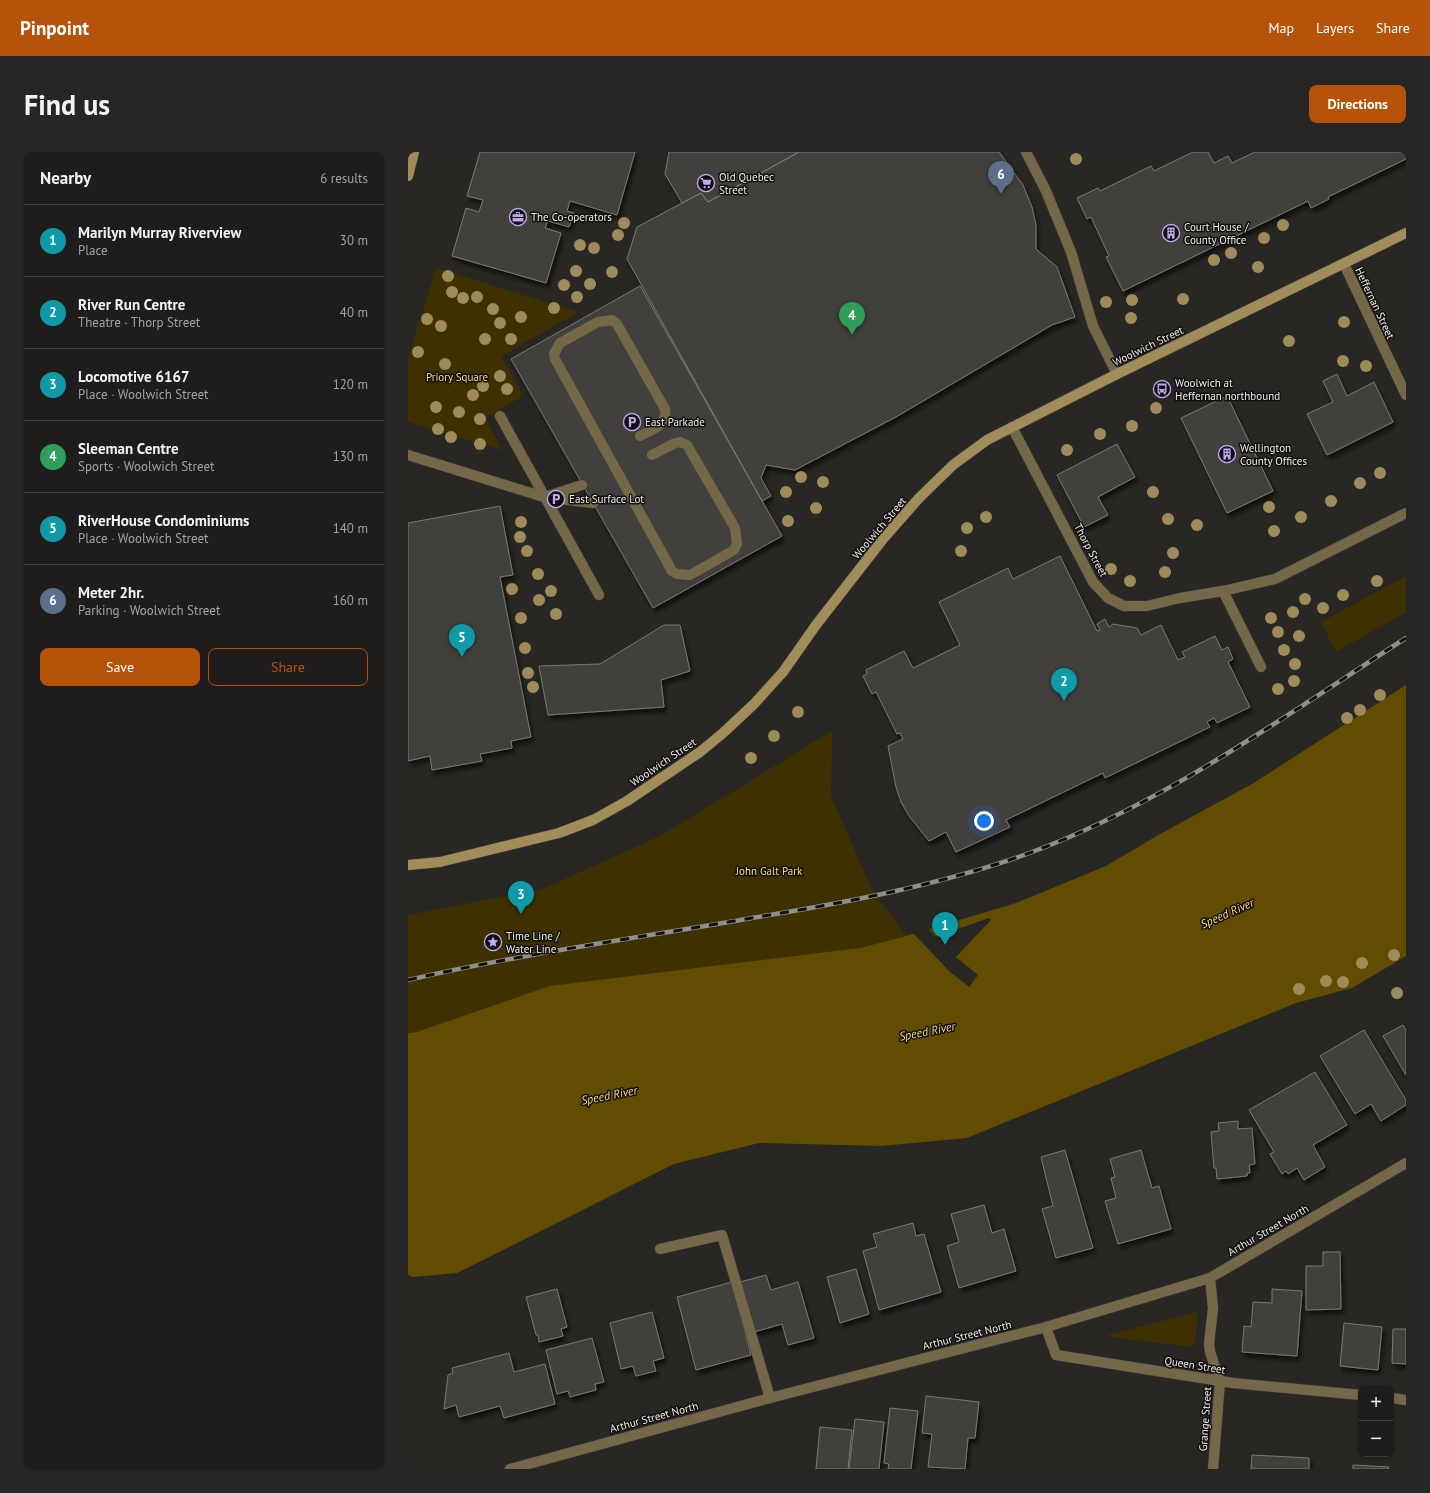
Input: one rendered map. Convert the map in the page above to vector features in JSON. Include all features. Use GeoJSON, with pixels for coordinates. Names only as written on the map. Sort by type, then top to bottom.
{"type":"FeatureCollection","features":[{"type":"Feature","properties":{"kind":"main road"},"geometry":{"type":"LineString","coordinates":[[408,176],[414,152]]}},
{"type":"Feature","properties":{"kind":"main road","name":"Woolwich Street"},"geometry":{"type":"LineString","coordinates":[[408,865],[440,862],[497,849],[566,830],[593,820],[627,801],[700,752],[724,733],[754,704],[783,672],[845,587],[883,539],[919,498],[953,465],[987,440],[1117,374],[1406,233]]}},
{"type":"Feature","properties":{"kind":"street"},"geometry":{"type":"LineString","coordinates":[[1026,152],[1046,191],[1071,252],[1093,326],[1117,374]]}},
{"type":"Feature","properties":{"kind":"street","name":"Heffernan Street"},"geometry":{"type":"LineString","coordinates":[[1344,264],[1406,395]]}},
{"type":"Feature","properties":{"kind":"street"},"geometry":{"type":"LineString","coordinates":[[640,436],[663,423],[666,417],[665,409],[617,324],[612,320],[598,322],[560,344],[554,354],[555,359],[672,571],[677,574],[690,575],[734,550],[737,544],[735,528],[687,445],[680,442],[652,455]]}},
{"type":"Feature","properties":{"kind":"street"},"geometry":{"type":"LineString","coordinates":[[500,416],[599,595]]}},
{"type":"Feature","properties":{"kind":"street","name":"Thorp Street"},"geometry":{"type":"LineString","coordinates":[[1012,426],[1093,582],[1108,598],[1124,606],[1147,606],[1275,579],[1406,513]]}},
{"type":"Feature","properties":{"kind":"street"},"geometry":{"type":"LineString","coordinates":[[408,455],[544,497],[593,504]]}},
{"type":"Feature","properties":{"kind":"street"},"geometry":{"type":"LineString","coordinates":[[544,497],[582,485]]}},
{"type":"Feature","properties":{"kind":"street"},"geometry":{"type":"LineString","coordinates":[[1223,591],[1261,667]]}},
{"type":"Feature","properties":{"kind":"street","name":"Arthur Street North"},"geometry":{"type":"LineString","coordinates":[[510,1469],[770,1398],[1046,1327],[1210,1278],[1406,1163]]}},
{"type":"Feature","properties":{"kind":"street"},"geometry":{"type":"LineString","coordinates":[[660,1249],[722,1234],[770,1398]]}},
{"type":"Feature","properties":{"kind":"street","name":"Grange Street"},"geometry":{"type":"LineString","coordinates":[[1210,1278],[1213,1308],[1209,1344],[1210,1352],[1220,1381],[1213,1469]]}},
{"type":"Feature","properties":{"kind":"street","name":"Queen Street"},"geometry":{"type":"LineString","coordinates":[[1046,1327],[1056,1355],[1220,1381],[1358,1395]]}},
{"type":"Feature","properties":{"kind":"street"},"geometry":{"type":"LineString","coordinates":[[1394,1398],[1406,1400]]}},
{"type":"Feature","properties":{"kind":"green space","name":"Priory Square"},"geometry":{"type":"Polygon","coordinates":[[[436,268],[579,312],[501,356],[523,396],[485,418],[502,450],[408,422],[408,359],[436,268]]]}},
{"type":"Feature","properties":{"kind":"green space"},"geometry":{"type":"Polygon","coordinates":[[[1406,576],[1406,612],[1336,652],[1321,622],[1406,576]]]}},
{"type":"Feature","properties":{"kind":"green space","name":"John Galt Park"},"geometry":{"type":"Polygon","coordinates":[[[832,731],[831,796],[872,890],[906,936],[860,948],[408,1033],[408,915],[545,888],[662,835],[832,731]]]}},
{"type":"Feature","properties":{"kind":"green space"},"geometry":{"type":"Polygon","coordinates":[[[1197,1312],[1196,1337],[1193,1347],[1110,1337],[1108,1335],[1197,1312]]]}},
{"type":"Feature","properties":{"kind":"water","name":"Speed River"},"geometry":{"type":"Polygon","coordinates":[[[1406,685],[1406,956],[1352,988],[1296,1003],[967,1138],[881,1146],[759,1143],[674,1164],[457,1273],[413,1277],[408,1275],[408,1033],[417,1032],[550,986],[860,948],[906,936],[1016,903],[1106,866],[1160,834],[1252,784],[1406,685]]]}},
{"type":"Feature","properties":{"kind":"pier"},"geometry":{"type":"Polygon","coordinates":[[[989,918],[991,920],[956,957],[978,975],[969,987],[949,971],[912,932],[927,927],[935,937],[989,918]]]}},
{"type":"Feature","properties":{"kind":"building","name":"The Co-operators"},"geometry":{"type":"Polygon","coordinates":[[[480,152],[635,152],[617,215],[570,201],[567,211],[574,213],[569,227],[548,221],[545,228],[561,233],[546,283],[452,256],[466,208],[479,212],[483,200],[467,196],[480,152]]]}},
{"type":"Feature","properties":{"kind":"building","name":"Old Quebec Street"},"geometry":{"type":"Polygon","coordinates":[[[669,152],[799,152],[708,202],[701,193],[682,203],[665,174],[669,152]]]}},
{"type":"Feature","properties":{"kind":"building"},"geometry":{"type":"Polygon","coordinates":[[[799,152],[999,152],[1023,185],[1032,207],[1036,225],[1036,249],[1057,267],[1075,317],[1052,325],[896,417],[795,470],[766,465],[761,478],[771,496],[762,501],[627,259],[637,227],[701,193],[708,202],[799,152]]]}},
{"type":"Feature","properties":{"kind":"building","name":"Court House / County Office"},"geometry":{"type":"Polygon","coordinates":[[[1193,152],[1208,152],[1214,163],[1228,156],[1232,163],[1255,152],[1406,152],[1406,159],[1328,197],[1329,199],[1311,208],[1308,201],[1123,291],[1106,257],[1109,256],[1091,217],[1087,219],[1077,198],[1098,188],[1100,191],[1151,166],[1154,171],[1193,152]]]}},
{"type":"Feature","properties":{"kind":"building","name":"East Parkade"},"geometry":{"type":"Polygon","coordinates":[[[640,286],[782,536],[653,608],[511,359],[640,286]]]}},
{"type":"Feature","properties":{"kind":"building","name":"Wellington County Offices"},"geometry":{"type":"Polygon","coordinates":[[[1337,374],[1347,396],[1374,382],[1393,422],[1327,455],[1307,414],[1333,402],[1323,381],[1337,374]]]}},
{"type":"Feature","properties":{"kind":"building","name":"Wellington County Offices"},"geometry":{"type":"Polygon","coordinates":[[[1227,396],[1273,491],[1227,513],[1181,418],[1227,396]]]}},
{"type":"Feature","properties":{"kind":"building"},"geometry":{"type":"Polygon","coordinates":[[[1117,444],[1135,477],[1098,497],[1108,515],[1084,527],[1057,475],[1117,444]]]}},
{"type":"Feature","properties":{"kind":"building"},"geometry":{"type":"Polygon","coordinates":[[[500,506],[513,575],[500,577],[531,737],[511,741],[512,748],[480,754],[482,761],[432,770],[430,756],[408,761],[408,523],[500,506]]]}},
{"type":"Feature","properties":{"kind":"building"},"geometry":{"type":"Polygon","coordinates":[[[1060,556],[1097,631],[1100,630],[1097,624],[1105,619],[1109,627],[1113,624],[1137,628],[1141,635],[1161,625],[1178,660],[1185,657],[1182,652],[1215,636],[1222,650],[1228,647],[1233,659],[1228,662],[1250,707],[1217,723],[1214,718],[1207,722],[1210,727],[1105,778],[1103,773],[1006,820],[1010,827],[956,852],[946,832],[929,841],[909,816],[901,802],[896,787],[888,746],[903,739],[900,733],[897,734],[876,692],[872,694],[863,676],[867,674],[866,670],[904,651],[913,668],[960,645],[939,602],[1008,568],[1013,579],[1060,556]]]}},
{"type":"Feature","properties":{"kind":"building"},"geometry":{"type":"Polygon","coordinates":[[[664,625],[680,625],[690,671],[661,680],[664,707],[548,715],[539,666],[600,664],[664,625]]]}},
{"type":"Feature","properties":{"kind":"building"},"geometry":{"type":"Polygon","coordinates":[[[1403,1025],[1406,1030],[1406,1075],[1383,1036],[1403,1025]]]}},
{"type":"Feature","properties":{"kind":"building"},"geometry":{"type":"Polygon","coordinates":[[[1364,1030],[1406,1100],[1406,1105],[1381,1121],[1371,1104],[1355,1114],[1320,1056],[1364,1030]]]}},
{"type":"Feature","properties":{"kind":"building"},"geometry":{"type":"Polygon","coordinates":[[[1315,1072],[1347,1125],[1313,1145],[1325,1167],[1304,1180],[1297,1168],[1288,1174],[1286,1171],[1282,1174],[1270,1154],[1274,1152],[1249,1110],[1315,1072]]]}},
{"type":"Feature","properties":{"kind":"building"},"geometry":{"type":"Polygon","coordinates":[[[1238,1121],[1238,1129],[1252,1128],[1255,1164],[1249,1165],[1250,1173],[1247,1173],[1247,1176],[1217,1179],[1216,1168],[1214,1168],[1211,1132],[1219,1131],[1218,1123],[1238,1121]]]}},
{"type":"Feature","properties":{"kind":"building"},"geometry":{"type":"Polygon","coordinates":[[[1065,1150],[1093,1248],[1056,1258],[1042,1209],[1053,1206],[1041,1157],[1065,1150]]]}},
{"type":"Feature","properties":{"kind":"building"},"geometry":{"type":"Polygon","coordinates":[[[1141,1150],[1152,1188],[1159,1186],[1171,1229],[1118,1244],[1105,1201],[1116,1198],[1111,1178],[1115,1177],[1110,1159],[1141,1150]]]}},
{"type":"Feature","properties":{"kind":"building"},"geometry":{"type":"Polygon","coordinates":[[[984,1205],[992,1233],[1004,1229],[1016,1271],[959,1288],[947,1246],[959,1242],[951,1214],[984,1205]]]}},
{"type":"Feature","properties":{"kind":"building"},"geometry":{"type":"Polygon","coordinates":[[[913,1223],[916,1236],[924,1234],[941,1292],[879,1310],[863,1251],[877,1247],[873,1234],[913,1223]]]}},
{"type":"Feature","properties":{"kind":"building"},"geometry":{"type":"Polygon","coordinates":[[[1323,1252],[1340,1252],[1341,1309],[1306,1310],[1306,1266],[1323,1266],[1323,1252]]]}},
{"type":"Feature","properties":{"kind":"building"},"geometry":{"type":"Polygon","coordinates":[[[856,1269],[869,1314],[840,1323],[827,1277],[856,1269]]]}},
{"type":"Feature","properties":{"kind":"building"},"geometry":{"type":"Polygon","coordinates":[[[766,1275],[771,1290],[798,1282],[814,1338],[788,1345],[782,1324],[754,1332],[740,1282],[766,1275]]]}},
{"type":"Feature","properties":{"kind":"building"},"geometry":{"type":"Polygon","coordinates":[[[732,1282],[751,1355],[696,1370],[677,1297],[732,1282]]]}},
{"type":"Feature","properties":{"kind":"building"},"geometry":{"type":"Polygon","coordinates":[[[557,1289],[567,1327],[561,1329],[563,1336],[539,1342],[526,1297],[557,1289]]]}},
{"type":"Feature","properties":{"kind":"building"},"geometry":{"type":"Polygon","coordinates":[[[1272,1289],[1302,1291],[1297,1356],[1242,1352],[1244,1326],[1251,1327],[1253,1302],[1272,1303],[1272,1289]]]}},
{"type":"Feature","properties":{"kind":"building"},"geometry":{"type":"Polygon","coordinates":[[[652,1312],[664,1358],[653,1361],[656,1371],[636,1376],[633,1366],[621,1369],[610,1323],[652,1312]]]}},
{"type":"Feature","properties":{"kind":"building"},"geometry":{"type":"Polygon","coordinates":[[[1344,1323],[1382,1327],[1378,1370],[1340,1366],[1344,1323]]]}},
{"type":"Feature","properties":{"kind":"building"},"geometry":{"type":"Polygon","coordinates":[[[1393,1329],[1406,1329],[1406,1364],[1392,1363],[1393,1329]]]}},
{"type":"Feature","properties":{"kind":"building"},"geometry":{"type":"Polygon","coordinates":[[[592,1338],[604,1382],[595,1384],[596,1390],[570,1397],[568,1391],[557,1394],[546,1350],[592,1338]]]}},
{"type":"Feature","properties":{"kind":"building"},"geometry":{"type":"Polygon","coordinates":[[[509,1353],[514,1372],[545,1364],[555,1404],[504,1418],[500,1406],[459,1417],[456,1405],[444,1409],[448,1375],[453,1373],[452,1368],[509,1353]]]}},
{"type":"Feature","properties":{"kind":"building"},"geometry":{"type":"Polygon","coordinates":[[[926,1396],[979,1402],[975,1438],[968,1438],[965,1469],[928,1467],[932,1434],[922,1433],[926,1396]]]}},
{"type":"Feature","properties":{"kind":"building"},"geometry":{"type":"Polygon","coordinates":[[[890,1408],[918,1411],[911,1469],[888,1469],[889,1464],[884,1463],[890,1408]]]}},
{"type":"Feature","properties":{"kind":"building"},"geometry":{"type":"Polygon","coordinates":[[[855,1419],[884,1422],[879,1469],[849,1469],[855,1419]]]}},
{"type":"Feature","properties":{"kind":"building"},"geometry":{"type":"Polygon","coordinates":[[[820,1427],[852,1430],[848,1469],[816,1469],[820,1427]]]}},
{"type":"Feature","properties":{"kind":"building"},"geometry":{"type":"Polygon","coordinates":[[[1252,1455],[1309,1458],[1309,1469],[1251,1469],[1252,1455]]]}},
{"type":"Feature","properties":{"kind":"building"},"geometry":{"type":"Polygon","coordinates":[[[1353,1465],[1389,1467],[1388,1469],[1353,1469],[1353,1465]]]}},
{"type":"Feature","properties":{"kind":"railway"},"geometry":{"type":"LineString","coordinates":[[408,980],[537,954],[855,900],[957,876],[1024,855],[1075,835],[1174,785],[1268,728],[1406,638]]}},
{"type":"Feature","properties":{"kind":"place","name":"Old Quebec Street"},"geometry":{"type":"Point","coordinates":[706,183]}},
{"type":"Feature","properties":{"kind":"place","name":"Meter 2hr."},"geometry":{"type":"Point","coordinates":[1001,194]}},
{"type":"Feature","properties":{"kind":"place","name":"The Co-operators"},"geometry":{"type":"Point","coordinates":[518,217]}},
{"type":"Feature","properties":{"kind":"place","name":"Court House / County Office"},"geometry":{"type":"Point","coordinates":[1171,233]}},
{"type":"Feature","properties":{"kind":"place","name":"Sleeman Centre"},"geometry":{"type":"Point","coordinates":[852,335]}},
{"type":"Feature","properties":{"kind":"place","name":"Woolwich at Heffernan northbound"},"geometry":{"type":"Point","coordinates":[1162,389]}},
{"type":"Feature","properties":{"kind":"place","name":"East Parkade"},"geometry":{"type":"Point","coordinates":[632,422]}},
{"type":"Feature","properties":{"kind":"place","name":"Wellington County Offices"},"geometry":{"type":"Point","coordinates":[1227,454]}},
{"type":"Feature","properties":{"kind":"place","name":"East Surface Lot"},"geometry":{"type":"Point","coordinates":[556,499]}},
{"type":"Feature","properties":{"kind":"place","name":"RiverHouse Condominiums"},"geometry":{"type":"Point","coordinates":[462,657]}},
{"type":"Feature","properties":{"kind":"place","name":"River Run Centre"},"geometry":{"type":"Point","coordinates":[1064,701]}},
{"type":"Feature","properties":{"kind":"place","name":"Locomotive 6167"},"geometry":{"type":"Point","coordinates":[521,914]}},
{"type":"Feature","properties":{"kind":"place","name":"Time Line / Water Line"},"geometry":{"type":"Point","coordinates":[493,942]}},
{"type":"Feature","properties":{"kind":"place","name":"Marilyn Murray Riverview"},"geometry":{"type":"Point","coordinates":[945,945]}}]}
